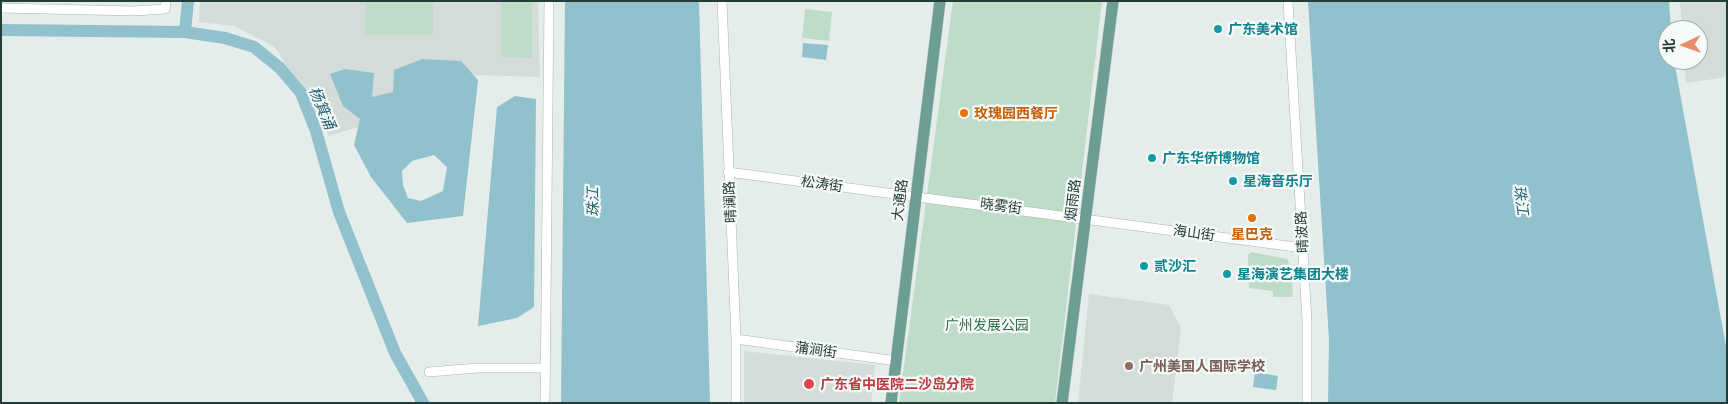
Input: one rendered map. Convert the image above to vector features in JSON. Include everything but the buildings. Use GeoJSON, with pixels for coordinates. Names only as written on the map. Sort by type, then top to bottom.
{"type":"FeatureCollection","features":[{"type":"Feature","properties":{"kind":"main road","name":"大通路"},"geometry":{"type":"LineString","coordinates":[[892,403],[940,1]]}},
{"type":"Feature","properties":{"kind":"main road","name":"烟雨路"},"geometry":{"type":"LineString","coordinates":[[1062,403],[1113,1]]}},
{"type":"Feature","properties":{"kind":"street"},"geometry":{"type":"LineString","coordinates":[[545,403],[549,1]]}},
{"type":"Feature","properties":{"kind":"street","name":"晴澜路"},"geometry":{"type":"LineString","coordinates":[[722,1],[736,339],[736,403]]}},
{"type":"Feature","properties":{"kind":"street","name":"晴波路"},"geometry":{"type":"LineString","coordinates":[[1288,1],[1307,321],[1307,403]]}},
{"type":"Feature","properties":{"kind":"street"},"geometry":{"type":"LineString","coordinates":[[1,8],[107,12],[166,5]]}},
{"type":"Feature","properties":{"kind":"street","name":"松涛街"},"geometry":{"type":"LineString","coordinates":[[728,172],[916,197]]}},
{"type":"Feature","properties":{"kind":"street","name":"晓雾街"},"geometry":{"type":"LineString","coordinates":[[916,197],[1086,218]]}},
{"type":"Feature","properties":{"kind":"street","name":"海山街"},"geometry":{"type":"LineString","coordinates":[[1086,218],[1303,248]]}},
{"type":"Feature","properties":{"kind":"street","name":"蒲涧街"},"geometry":{"type":"LineString","coordinates":[[736,339],[897,361]]}},
{"type":"Feature","properties":{"kind":"street"},"geometry":{"type":"LineString","coordinates":[[429,372],[478,368],[546,368]]}},
{"type":"Feature","properties":{"kind":"shaded area"},"geometry":{"type":"Polygon","coordinates":[[[200,1],[538,1],[540,77],[476,75],[451,72],[400,98],[358,127],[329,136],[275,47],[234,26],[199,22],[200,1]]]}},
{"type":"Feature","properties":{"kind":"shaded area"},"geometry":{"type":"Polygon","coordinates":[[[1680,1],[1727,1],[1727,77],[1686,83],[1685,70],[1708,70],[1708,20],[1681,20],[1680,1]]]}},
{"type":"Feature","properties":{"kind":"shaded area","name":"广州美国人国际学校"},"geometry":{"type":"Polygon","coordinates":[[[1089,294],[1169,305],[1181,328],[1172,403],[1078,403],[1089,294]]]}},
{"type":"Feature","properties":{"kind":"shaded area","name":"广东省中医院二沙岛分院"},"geometry":{"type":"Polygon","coordinates":[[[744,351],[875,365],[871,403],[744,403],[744,351]]]}},
{"type":"Feature","properties":{"kind":"green space"},"geometry":{"type":"Polygon","coordinates":[[[366,1],[433,1],[433,35],[365,34],[366,1]]]}},
{"type":"Feature","properties":{"kind":"green space"},"geometry":{"type":"Polygon","coordinates":[[[501,1],[532,1],[532,58],[501,57],[501,1]]]}},
{"type":"Feature","properties":{"kind":"green space","name":"广州发展公园"},"geometry":{"type":"Polygon","coordinates":[[[953,1],[1102,1],[1055,403],[899,403],[953,1]]]}},
{"type":"Feature","properties":{"kind":"green space"},"geometry":{"type":"Polygon","coordinates":[[[805,9],[832,12],[829,41],[802,38],[805,9]]]}},
{"type":"Feature","properties":{"kind":"green space"},"geometry":{"type":"Polygon","coordinates":[[[1251,252],[1287,259],[1291,267],[1293,297],[1273,297],[1273,291],[1249,288],[1248,255],[1251,252]]]}},
{"type":"Feature","properties":{"kind":"water","name":"珠江"},"geometry":{"type":"Polygon","coordinates":[[[565,1],[699,1],[710,403],[561,403],[565,1]]]}},
{"type":"Feature","properties":{"kind":"water","name":"珠江"},"geometry":{"type":"Polygon","coordinates":[[[1308,1],[1669,1],[1670,20],[1658,20],[1658,70],[1676,70],[1727,352],[1727,403],[1328,403],[1329,340],[1308,1]]]}},
{"type":"Feature","properties":{"kind":"water"},"geometry":{"type":"Polygon","coordinates":[[[803,43],[828,45],[826,60],[802,57],[803,43]]]}},
{"type":"Feature","properties":{"kind":"water"},"geometry":{"type":"Polygon","coordinates":[[[422,59],[461,61],[478,80],[463,216],[407,223],[371,177],[354,145],[360,119],[343,106],[330,74],[345,69],[374,73],[372,97],[393,92],[394,70],[422,59]],[[434,155],[412,161],[402,171],[403,185],[408,198],[421,201],[443,191],[447,167],[434,155]]]}},
{"type":"Feature","properties":{"kind":"water"},"geometry":{"type":"Polygon","coordinates":[[[515,96],[536,99],[534,307],[517,318],[478,326],[497,107],[515,96]]]}},
{"type":"Feature","properties":{"kind":"water"},"geometry":{"type":"Polygon","coordinates":[[[1255,372],[1278,376],[1276,390],[1253,387],[1255,372]]]}},
{"type":"Feature","properties":{"kind":"waterway"},"geometry":{"type":"LineString","coordinates":[[185,32],[188,1]]}},
{"type":"Feature","properties":{"kind":"waterway","name":"杨箕涌"},"geometry":{"type":"LineString","coordinates":[[1,30],[185,32],[225,38],[254,47],[280,68],[301,93],[316,131],[339,212],[395,353],[423,403]]}},
{"type":"Feature","properties":{"kind":"place","name":"广东美术馆"},"geometry":{"type":"Point","coordinates":[1218,29]}},
{"type":"Feature","properties":{"kind":"place","name":"玫瑰园西餐厅"},"geometry":{"type":"Point","coordinates":[964,113]}},
{"type":"Feature","properties":{"kind":"place","name":"广东华侨博物馆"},"geometry":{"type":"Point","coordinates":[1152,158]}},
{"type":"Feature","properties":{"kind":"place","name":"星海音乐厅"},"geometry":{"type":"Point","coordinates":[1233,181]}},
{"type":"Feature","properties":{"kind":"place","name":"星巴克"},"geometry":{"type":"Point","coordinates":[1252,218]}},
{"type":"Feature","properties":{"kind":"place","name":"贰沙汇"},"geometry":{"type":"Point","coordinates":[1144,266]}},
{"type":"Feature","properties":{"kind":"place","name":"星海演艺集团大楼"},"geometry":{"type":"Point","coordinates":[1227,274]}},
{"type":"Feature","properties":{"kind":"place","name":"广州美国人国际学校"},"geometry":{"type":"Point","coordinates":[1129,366]}},
{"type":"Feature","properties":{"kind":"place","name":"广东省中医院二沙岛分院"},"geometry":{"type":"Point","coordinates":[809,384]}}]}
